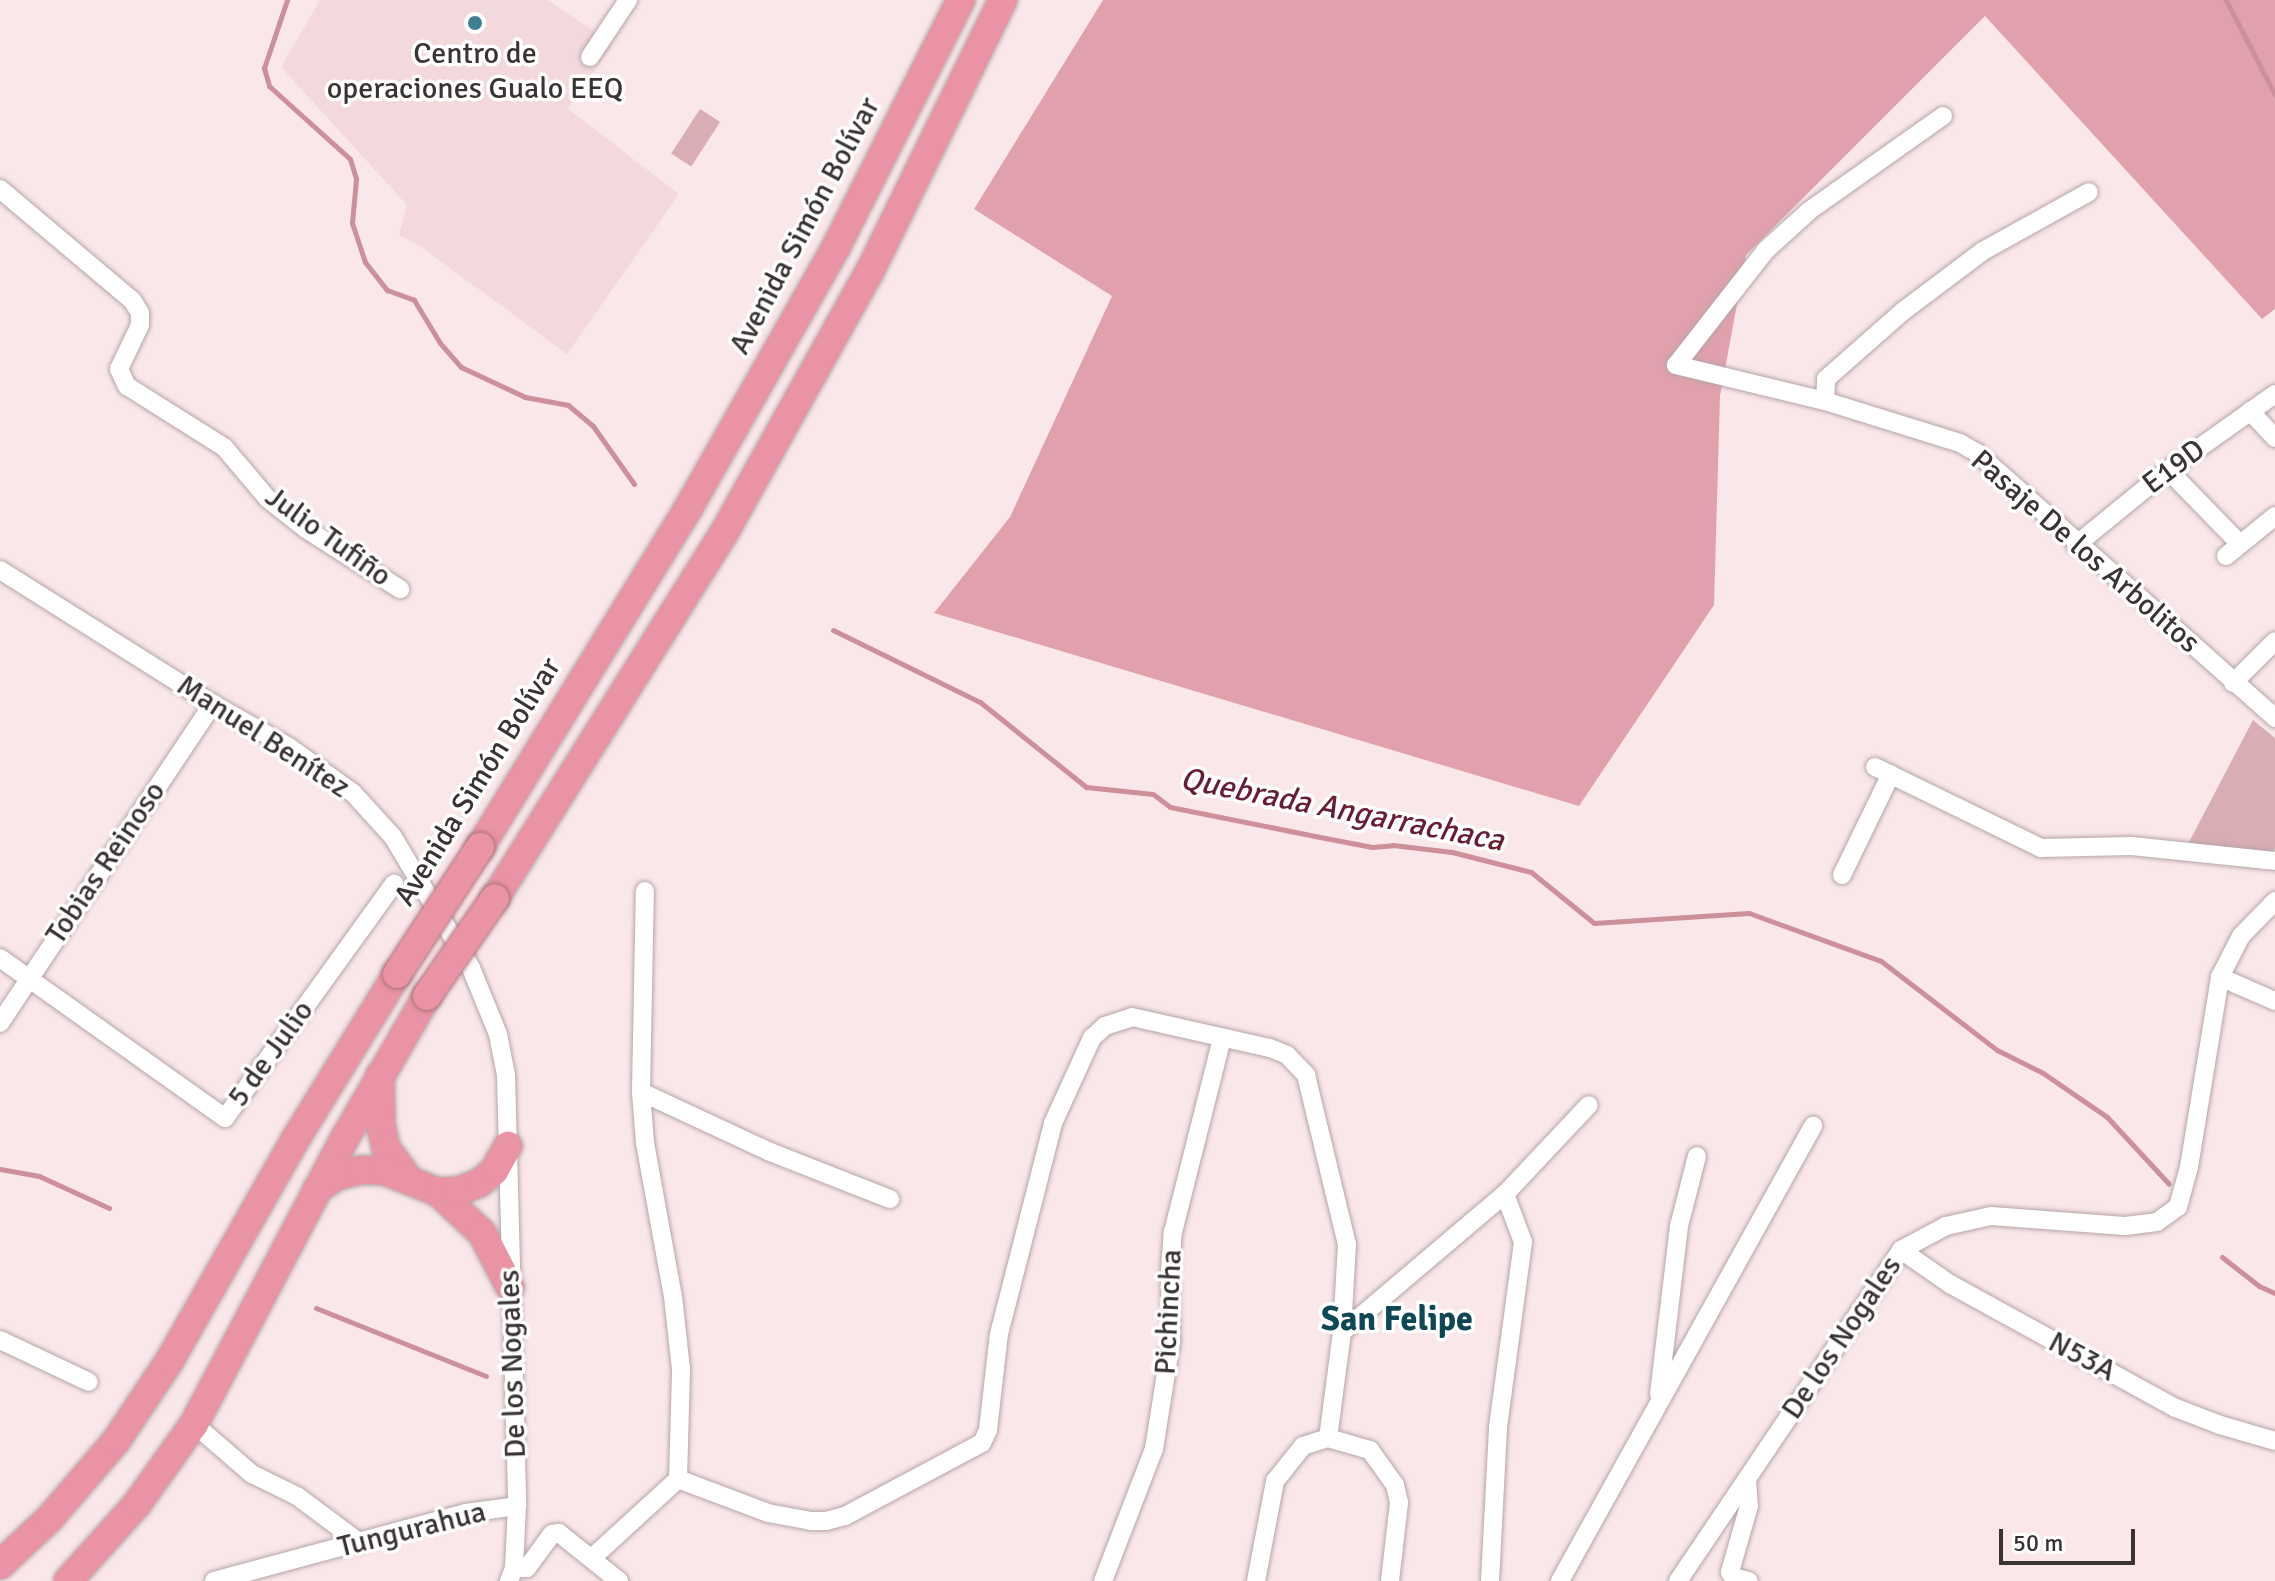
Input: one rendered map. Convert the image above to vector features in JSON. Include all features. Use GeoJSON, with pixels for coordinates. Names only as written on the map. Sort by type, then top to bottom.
{"type":"FeatureCollection","features":[{"type":"Feature","properties":{"kind":"highway","name":"Avenida Simón Bolívar"},"geometry":{"type":"LineString","coordinates":[[0,1565],[50,1518],[116,1441],[170,1360],[295,1140],[697,494],[836,247],[961,0]]}},
{"type":"Feature","properties":{"kind":"highway"},"geometry":{"type":"LineString","coordinates":[[68,1581],[137,1504],[194,1424],[380,1074],[427,996],[495,898],[724,533],[870,271],[1003,0]]}},
{"type":"Feature","properties":{"kind":"highway"},"geometry":{"type":"LineString","coordinates":[[380,1074],[381,1125],[386,1148],[408,1178]]}},
{"type":"Feature","properties":{"kind":"highway"},"geometry":{"type":"LineString","coordinates":[[438,1192],[459,1191],[479,1183],[494,1171],[508,1146]]}},
{"type":"Feature","properties":{"kind":"highway"},"geometry":{"type":"LineString","coordinates":[[317,1189],[337,1176],[361,1170],[385,1171],[438,1192],[482,1233],[510,1287]]}},
{"type":"Feature","properties":{"kind":"street"},"geometry":{"type":"LineString","coordinates":[[590,57],[628,0]]}},
{"type":"Feature","properties":{"kind":"street","name":"Pasaje De los Arbolitos"},"geometry":{"type":"LineString","coordinates":[[1943,116],[1809,211],[1766,250],[1676,365],[1825,401],[1960,443],[1977,453],[2076,545],[2275,718]]}},
{"type":"Feature","properties":{"kind":"street","name":"Julio Tufiño"},"geometry":{"type":"LineString","coordinates":[[0,189],[132,300],[140,313],[140,325],[119,369],[127,386],[224,447],[268,499],[306,529],[400,589]]}},
{"type":"Feature","properties":{"kind":"street"},"geometry":{"type":"LineString","coordinates":[[1825,401],[1826,379],[1902,312],[1983,251],[2089,192]]}},
{"type":"Feature","properties":{"kind":"street","name":"E19D"},"geometry":{"type":"LineString","coordinates":[[2076,545],[2168,470],[2275,394]]}},
{"type":"Feature","properties":{"kind":"street"},"geometry":{"type":"LineString","coordinates":[[2250,411],[2275,438]]}},
{"type":"Feature","properties":{"kind":"street"},"geometry":{"type":"LineString","coordinates":[[2168,470],[2233,550],[2275,516]]}},
{"type":"Feature","properties":{"kind":"street","name":"Manuel Benítez"},"geometry":{"type":"LineString","coordinates":[[0,570],[323,769],[375,814],[393,837],[484,995],[506,1075],[508,1146]]}},
{"type":"Feature","properties":{"kind":"street"},"geometry":{"type":"LineString","coordinates":[[2233,683],[2275,641]]}},
{"type":"Feature","properties":{"kind":"street","name":"Tobias Reinoso"},"geometry":{"type":"LineString","coordinates":[[0,1023],[213,704]]}},
{"type":"Feature","properties":{"kind":"street"},"geometry":{"type":"LineString","coordinates":[[1842,875],[1883,770],[2041,848],[2131,846],[2275,861]]}},
{"type":"Feature","properties":{"kind":"street","name":"5 de Julio"},"geometry":{"type":"LineString","coordinates":[[0,958],[225,1118],[394,884]]}},
{"type":"Feature","properties":{"kind":"street"},"geometry":{"type":"LineString","coordinates":[[593,1557],[678,1479],[681,1369],[673,1297],[645,1143],[641,1092],[645,891]]}},
{"type":"Feature","properties":{"kind":"street","name":"De los Nogales"},"geometry":{"type":"LineString","coordinates":[[1678,1581],[1901,1250],[1946,1226],[1991,1216],[2125,1226],[2157,1222],[2178,1207],[2189,1167],[2220,977],[2241,936],[2275,901]]}},
{"type":"Feature","properties":{"kind":"street"},"geometry":{"type":"LineString","coordinates":[[2220,977],[2275,1001]]}},
{"type":"Feature","properties":{"kind":"street"},"geometry":{"type":"LineString","coordinates":[[678,1479],[768,1513],[826,1521],[845,1516],[976,1448],[988,1430],[994,1359],[1053,1123],[1084,1050],[1105,1026],[1132,1017],[1287,1055],[1302,1066],[1345,1223],[1348,1264],[1328,1438]]}},
{"type":"Feature","properties":{"kind":"street","name":"Pichincha"},"geometry":{"type":"LineString","coordinates":[[1103,1581],[1154,1449],[1171,1342],[1173,1232],[1222,1039]]}},
{"type":"Feature","properties":{"kind":"street"},"geometry":{"type":"LineString","coordinates":[[641,1092],[770,1152],[890,1199]]}},
{"type":"Feature","properties":{"kind":"street"},"geometry":{"type":"LineString","coordinates":[[1342,1332],[1505,1194],[1589,1105]]}},
{"type":"Feature","properties":{"kind":"street"},"geometry":{"type":"LineString","coordinates":[[1560,1581],[1813,1126]]}},
{"type":"Feature","properties":{"kind":"street","name":"De los Nogales"},"geometry":{"type":"LineString","coordinates":[[508,1146],[517,1506],[511,1574]]}},
{"type":"Feature","properties":{"kind":"street"},"geometry":{"type":"LineString","coordinates":[[1658,1405],[1679,1226],[1697,1156]]}},
{"type":"Feature","properties":{"kind":"street"},"geometry":{"type":"LineString","coordinates":[[1490,1581],[1498,1427],[1523,1242],[1505,1194]]}},
{"type":"Feature","properties":{"kind":"street","name":"N53A"},"geometry":{"type":"LineString","coordinates":[[1901,1250],[1950,1284],[2176,1408],[2275,1441]]}},
{"type":"Feature","properties":{"kind":"street"},"geometry":{"type":"LineString","coordinates":[[0,1340],[89,1382]]}},
{"type":"Feature","properties":{"kind":"street"},"geometry":{"type":"LineString","coordinates":[[194,1424],[252,1474],[297,1496],[360,1543]]}},
{"type":"Feature","properties":{"kind":"street"},"geometry":{"type":"LineString","coordinates":[[1256,1581],[1275,1481],[1303,1446],[1328,1438],[1370,1450],[1395,1485],[1399,1503],[1390,1581]]}},
{"type":"Feature","properties":{"kind":"street"},"geometry":{"type":"LineString","coordinates":[[1747,1479],[1749,1506],[1730,1572],[1733,1577],[1749,1581]]}},
{"type":"Feature","properties":{"kind":"street","name":"Tungurahua"},"geometry":{"type":"LineString","coordinates":[[219,1580],[466,1513],[517,1506]]}},
{"type":"Feature","properties":{"kind":"street"},"geometry":{"type":"LineString","coordinates":[[511,1574],[527,1568],[552,1534],[559,1533],[593,1557],[619,1581]]}},
{"type":"Feature","properties":{"kind":"shaded area"},"geometry":{"type":"Polygon","coordinates":[[[320,0],[548,0],[613,44],[568,109],[679,194],[567,354],[420,246],[399,235],[407,205],[281,67],[320,0]]]}},
{"type":"Feature","properties":{"kind":"shaded area"},"geometry":{"type":"Polygon","coordinates":[[[1103,0],[2275,0],[2275,309],[2262,319],[1985,16],[1746,255],[1720,396],[1714,605],[1579,806],[934,613],[1010,517],[1112,296],[974,209],[1103,0]]]}},
{"type":"Feature","properties":{"kind":"shaded area"},"geometry":{"type":"Polygon","coordinates":[[[700,109],[720,122],[691,167],[671,153],[700,109]]]}},
{"type":"Feature","properties":{"kind":"shaded area"},"geometry":{"type":"Polygon","coordinates":[[[2253,720],[2275,738],[2275,848],[2271,854],[2188,844],[2253,720]]]}},
{"type":"Feature","properties":{"kind":"waterway","name":"Quebrada Angarrachaca"},"geometry":{"type":"LineString","coordinates":[[287,0],[264,68],[269,86],[350,159],[356,179],[352,223],[365,262],[387,290],[414,300],[440,343],[461,367],[525,397],[568,405],[593,426],[634,484]]}},
{"type":"Feature","properties":{"kind":"waterway"},"geometry":{"type":"LineString","coordinates":[[2226,0],[2275,95]]}},
{"type":"Feature","properties":{"kind":"waterway","name":"Quebrada Angarrachaca"},"geometry":{"type":"LineString","coordinates":[[833,630],[980,702],[1086,787],[1153,794],[1170,807],[1372,847],[1393,845],[1452,852],[1531,872],[1594,923],[1749,913],[1881,961],[1997,1050],[2043,1073],[2107,1117],[2169,1184]]}},
{"type":"Feature","properties":{"kind":"waterway"},"geometry":{"type":"LineString","coordinates":[[0,1169],[39,1176],[109,1208]]}},
{"type":"Feature","properties":{"kind":"waterway","name":"Quebrada Angarrachaca"},"geometry":{"type":"LineString","coordinates":[[2222,1257],[2259,1286],[2275,1293]]}},
{"type":"Feature","properties":{"kind":"waterway"},"geometry":{"type":"LineString","coordinates":[[316,1308],[486,1376]]}},
{"type":"Feature","properties":{"kind":"place","name":"Centro de operaciones Gualo EEQ"},"geometry":{"type":"Point","coordinates":[475,23]}},
{"type":"Feature","properties":{"kind":"district","name":"San Felipe"},"geometry":{"type":"Point","coordinates":[1397,1320]}}]}
